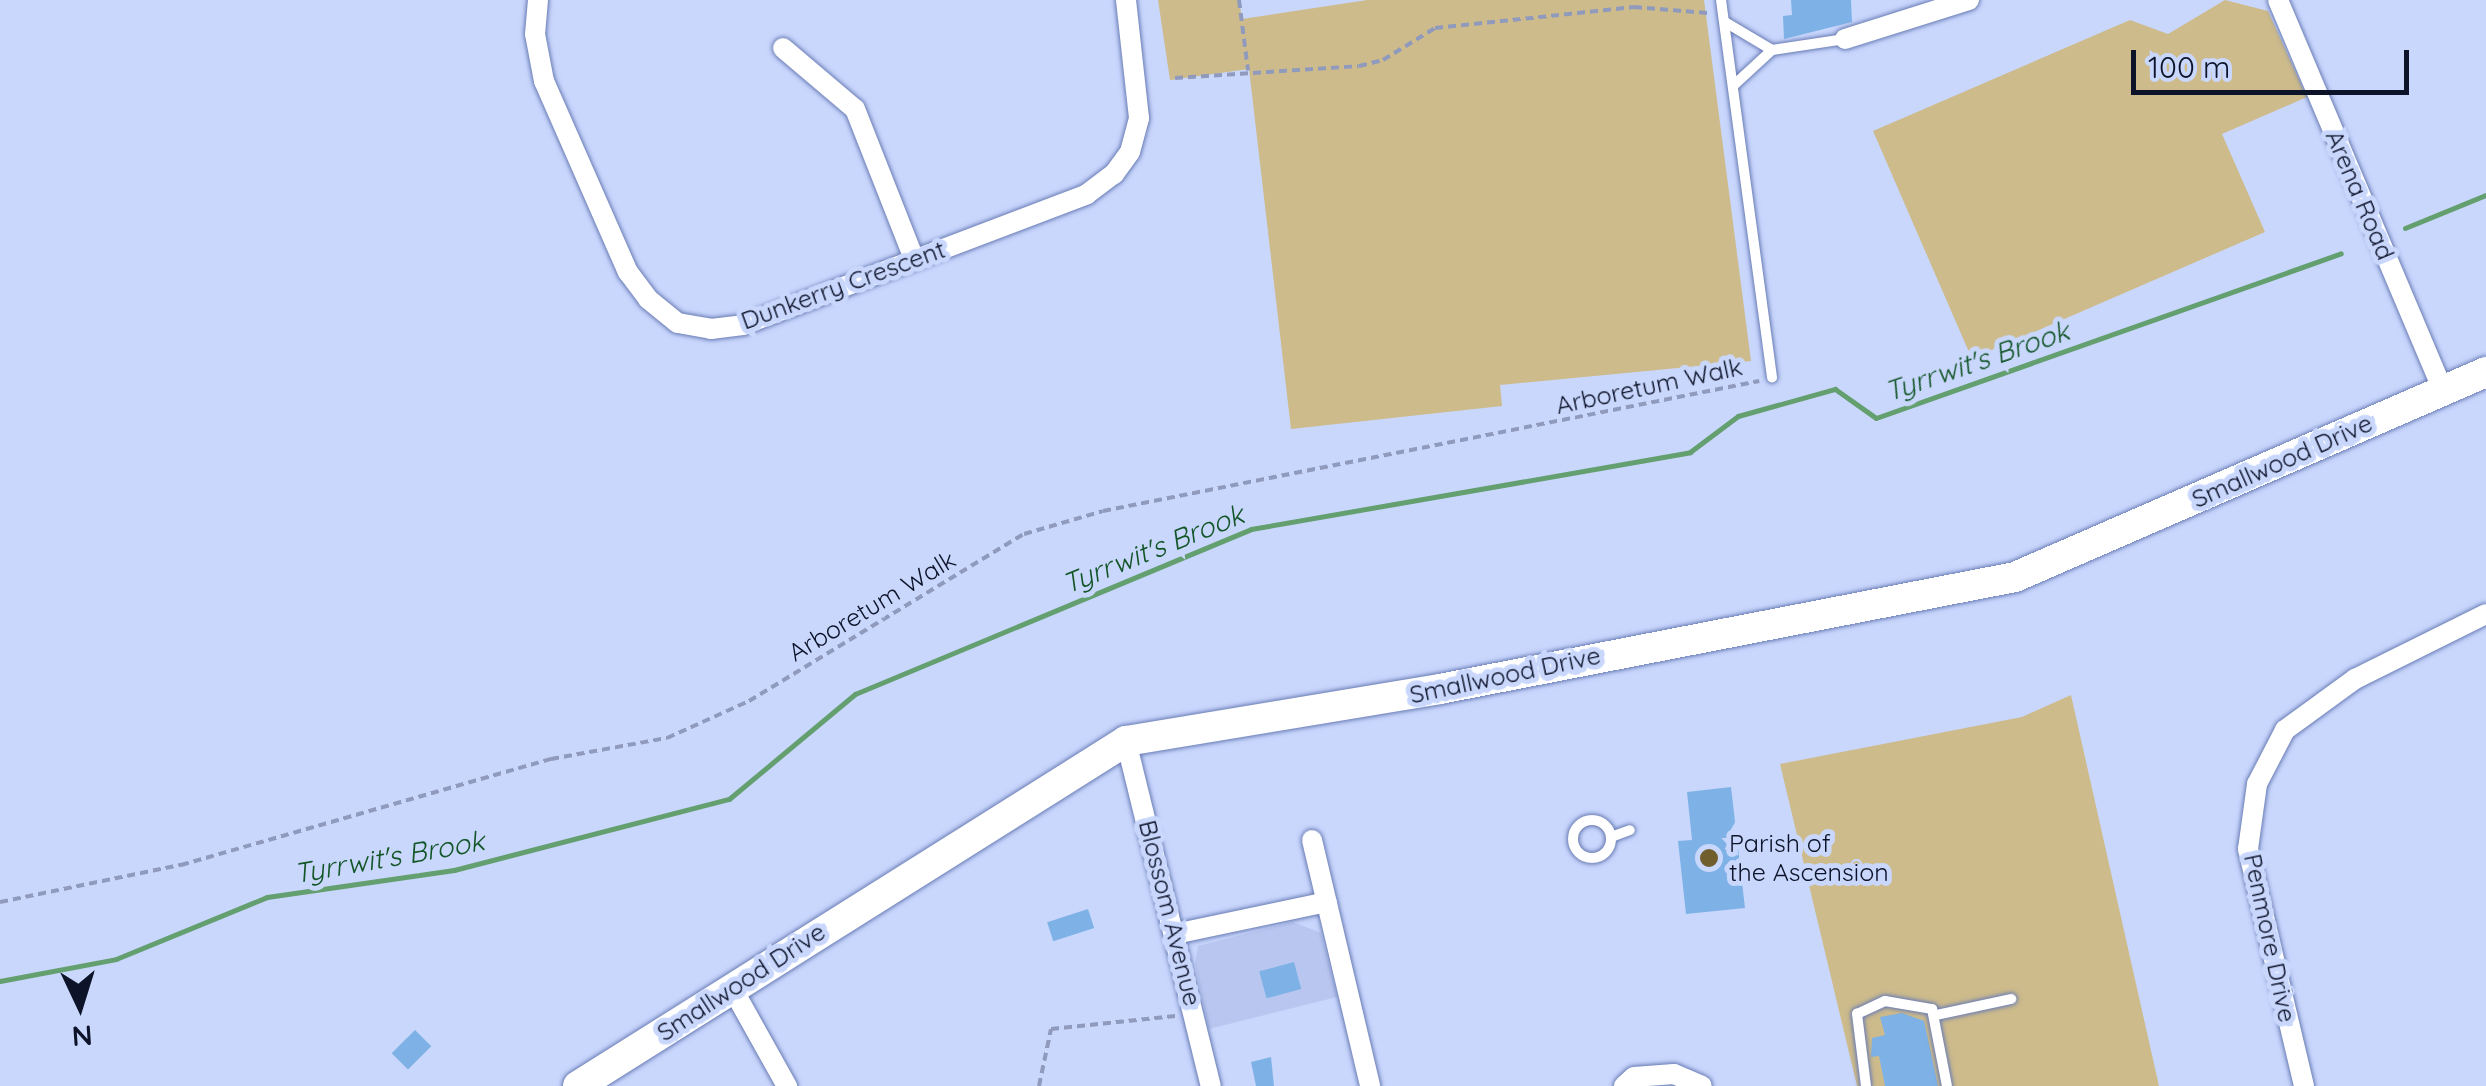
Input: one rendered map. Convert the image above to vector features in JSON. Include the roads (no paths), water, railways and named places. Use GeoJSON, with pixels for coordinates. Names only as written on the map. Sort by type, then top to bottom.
{"type":"FeatureCollection","features":[{"type":"Feature","properties":{"kind":"street","name":"Dunkerry Crescent"},"geometry":{"type":"LineString","coordinates":[[538,0],[538,58],[628,272],[648,299],[678,323],[711,329],[743,325],[1086,194],[1114,174],[1130,152],[1139,118],[1126,0]]}},
{"type":"Feature","properties":{"kind":"street"},"geometry":{"type":"LineString","coordinates":[[1845,40],[1970,0]]}},
{"type":"Feature","properties":{"kind":"street","name":"Arena Road"},"geometry":{"type":"LineString","coordinates":[[2278,0],[2443,390]]}},
{"type":"Feature","properties":{"kind":"street"},"geometry":{"type":"LineString","coordinates":[[783,48],[855,109],[914,259]]}},
{"type":"Feature","properties":{"kind":"street","name":"Smallwood Drive"},"geometry":{"type":"LineString","coordinates":[[578,1086],[731,986],[1126,741],[1440,690],[2015,578],[2486,372]]}},
{"type":"Feature","properties":{"kind":"street","name":"Penmore Drive"},"geometry":{"type":"LineString","coordinates":[[2304,1086],[2248,849],[2257,784],[2285,730],[2355,679],[2486,614]]}},
{"type":"Feature","properties":{"kind":"street","name":"Blossom Avenue"},"geometry":{"type":"LineString","coordinates":[[1126,741],[1211,1086]]}},
{"type":"Feature","properties":{"kind":"street"},"geometry":{"type":"LineString","coordinates":[[1312,840],[1370,1086]]}},
{"type":"Feature","properties":{"kind":"street"},"geometry":{"type":"LineString","coordinates":[[1175,934],[1327,902]]}},
{"type":"Feature","properties":{"kind":"street"},"geometry":{"type":"LineString","coordinates":[[731,986],[787,1086]]}},
{"type":"Feature","properties":{"kind":"street"},"geometry":{"type":"LineString","coordinates":[[1624,1086],[1634,1077],[1674,1074],[1702,1086]]}},
{"type":"Feature","properties":{"kind":"lane"},"geometry":{"type":"LineString","coordinates":[[1722,0],[1772,378]]}},
{"type":"Feature","properties":{"kind":"lane"},"geometry":{"type":"LineString","coordinates":[[1725,22],[1772,50]]}},
{"type":"Feature","properties":{"kind":"lane"},"geometry":{"type":"LineString","coordinates":[[1734,85],[1772,50],[1845,40]]}},
{"type":"Feature","properties":{"kind":"lane"},"geometry":{"type":"LineString","coordinates":[[1611,837],[1630,830]]}},
{"type":"Feature","properties":{"kind":"lane"},"geometry":{"type":"LineString","coordinates":[[1936,1014],[2011,1000]]}},
{"type":"Feature","properties":{"kind":"lane"},"geometry":{"type":"LineString","coordinates":[[1866,1086],[1855,1032],[1862,1008],[1876,1002],[1920,1002],[1936,1014],[1947,1086]]}},
{"type":"Feature","properties":{"kind":"waterway","name":"Tyrrwit's Brook"},"geometry":{"type":"LineString","coordinates":[[2405,228],[2486,195]]}},
{"type":"Feature","properties":{"kind":"waterway","name":"Tyrrwit's Brook"},"geometry":{"type":"LineString","coordinates":[[0,981],[116,959],[267,897],[454,870],[729,799],[855,694],[1251,529],[1690,452],[1738,416],[1835,389],[1876,418],[2341,253]]}},
{"type":"Feature","properties":{"kind":"place","name":"Parish of the Ascension"},"geometry":{"type":"Point","coordinates":[1709,858]}}]}
